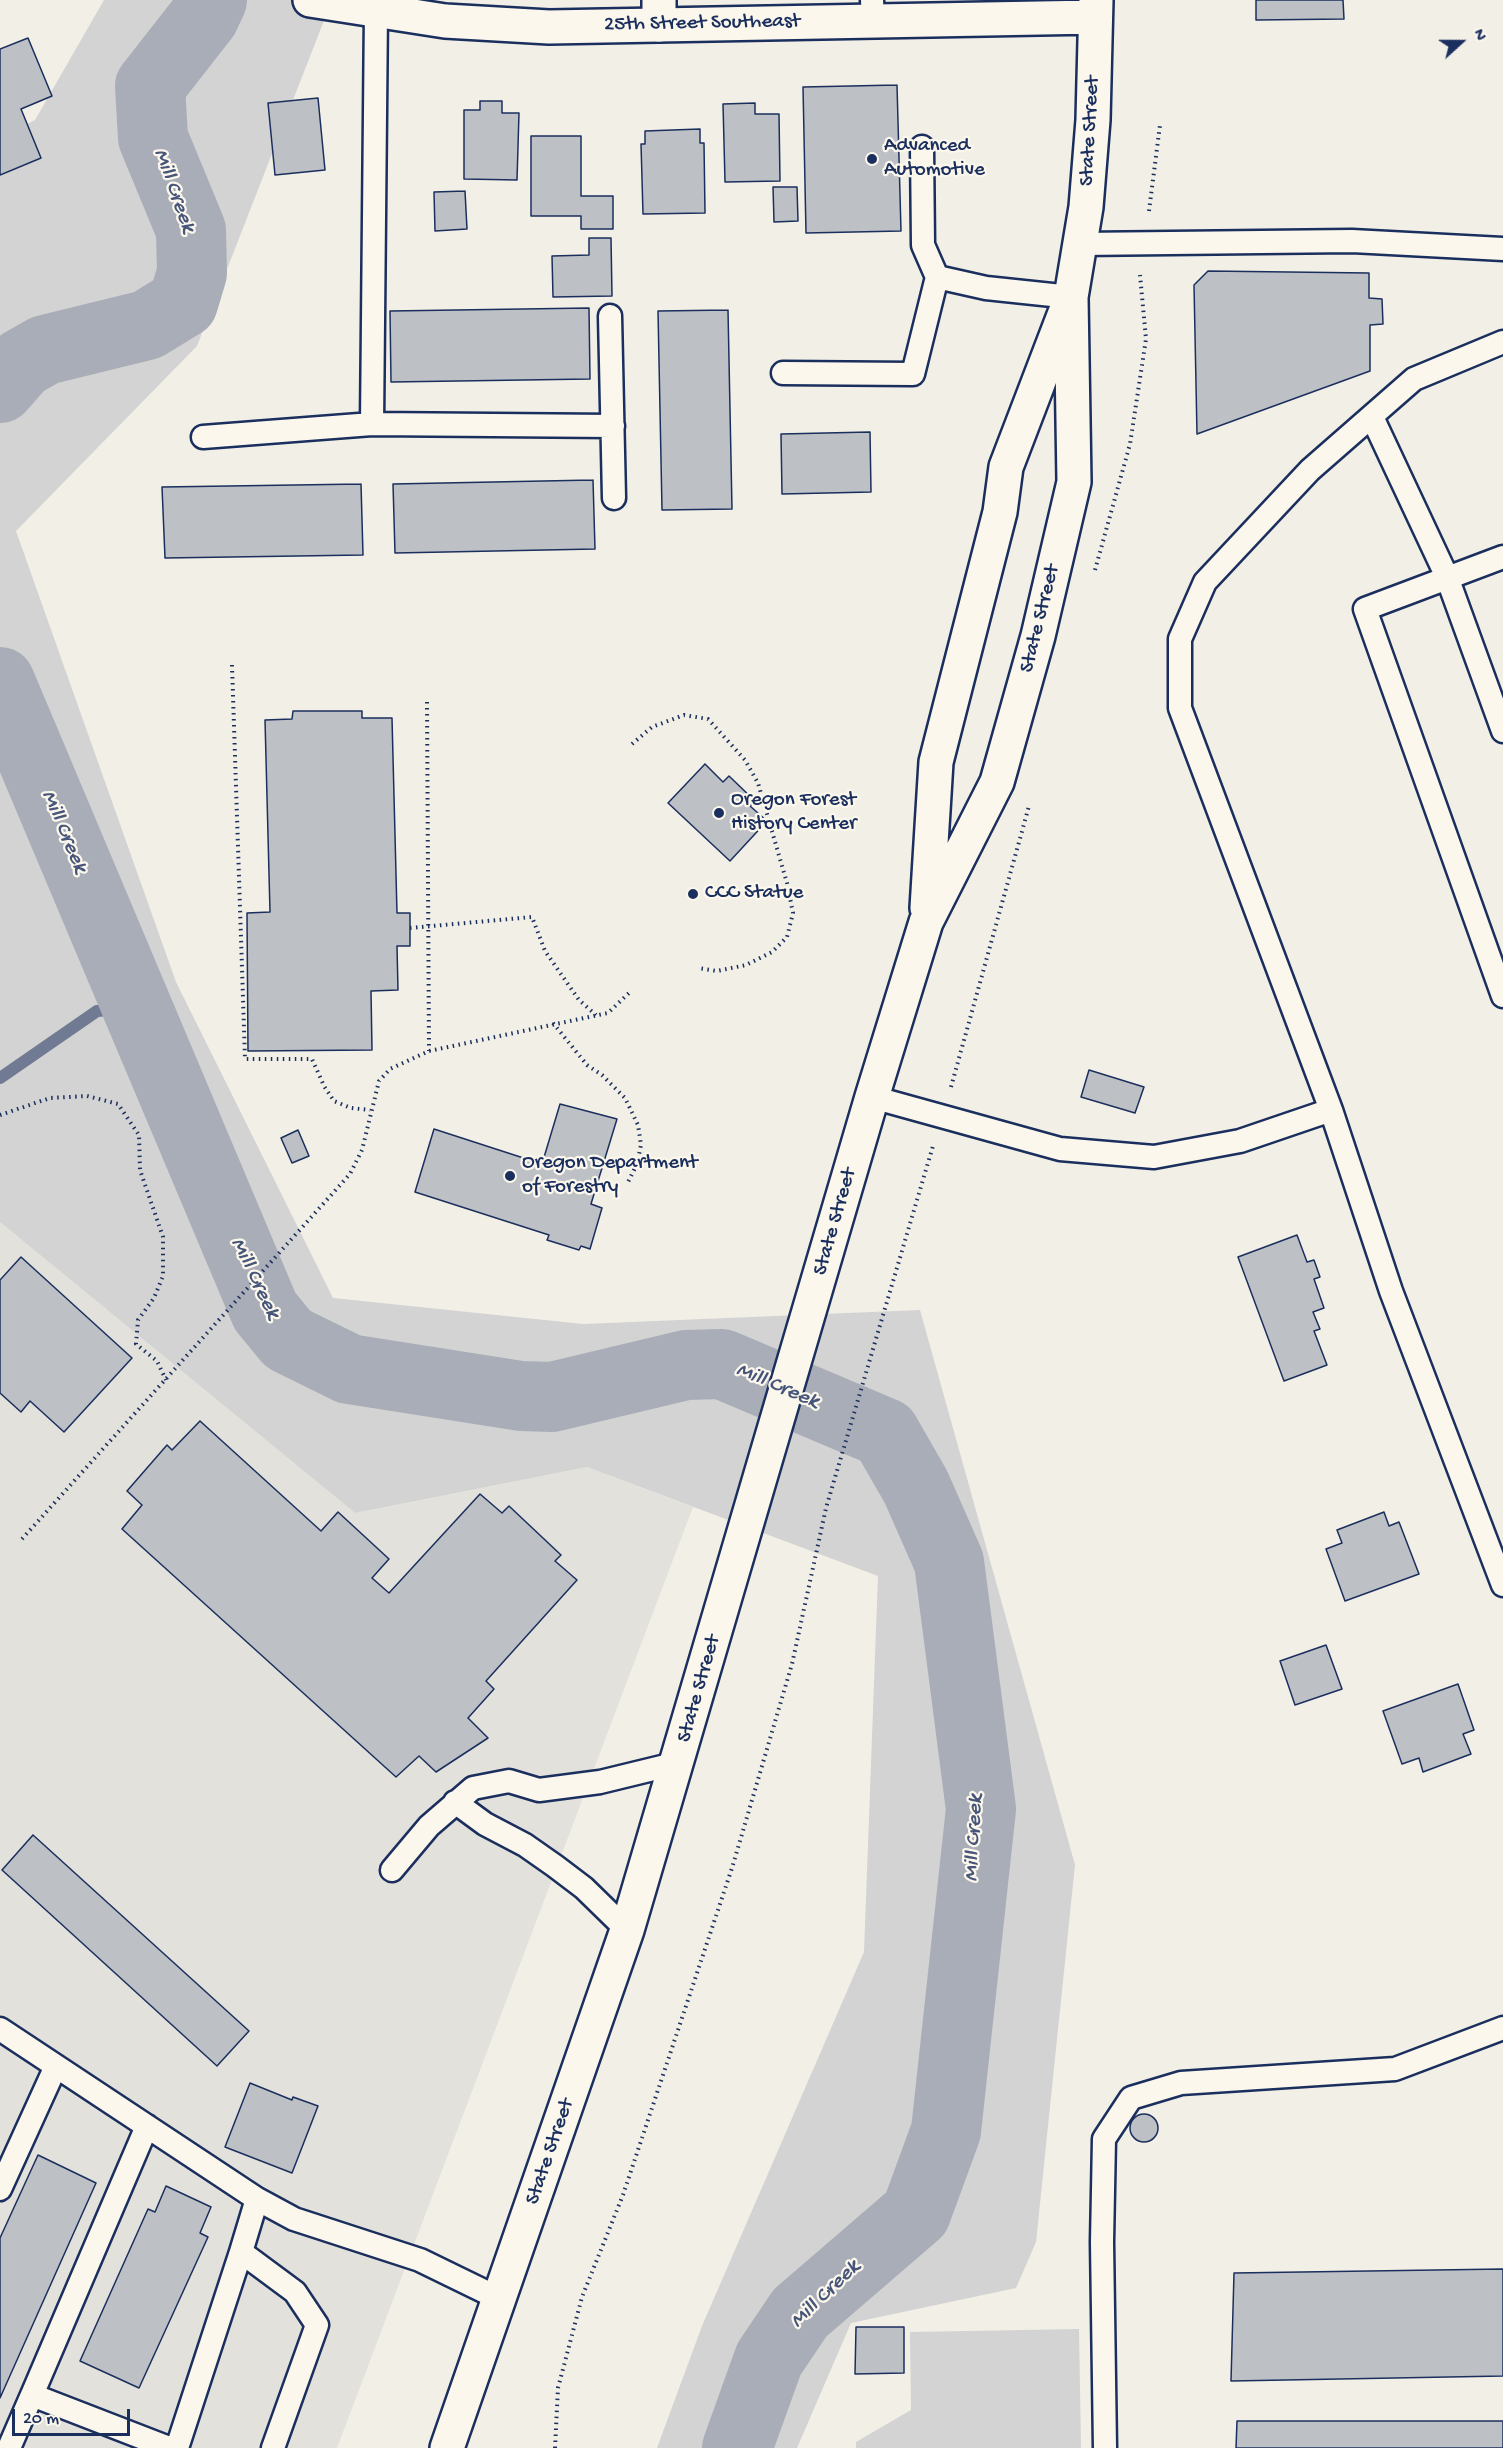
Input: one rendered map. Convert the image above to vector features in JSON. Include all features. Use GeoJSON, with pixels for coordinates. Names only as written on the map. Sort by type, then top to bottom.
{"type":"FeatureCollection","features":[{"type":"Feature","properties":{"kind":"main road","name":"25th Street Southeast"},"geometry":{"type":"LineString","coordinates":[[310,0],[445,21],[549,27],[659,13],[1095,8]]}},
{"type":"Feature","properties":{"kind":"main road","name":"State Street"},"geometry":{"type":"LineString","coordinates":[[447,2448],[627,1930],[678,1763],[872,1096],[926,922],[997,782],[1041,625],[1074,482],[1071,297],[1086,207],[1093,120],[1095,8]]}},
{"type":"Feature","properties":{"kind":"main road","name":"State Street"},"geometry":{"type":"LineString","coordinates":[[926,922],[936,762],[1000,512],[1006,466],[1071,297]]}},
{"type":"Feature","properties":{"kind":"lane"},"geometry":{"type":"LineString","coordinates":[[372,424],[376,10]]}},
{"type":"Feature","properties":{"kind":"lane"},"geometry":{"type":"LineString","coordinates":[[783,373],[913,374],[937,277],[923,245],[922,147]]}},
{"type":"Feature","properties":{"kind":"lane"},"geometry":{"type":"LineString","coordinates":[[1080,244],[1352,241],[1503,249]]}},
{"type":"Feature","properties":{"kind":"lane"},"geometry":{"type":"LineString","coordinates":[[937,277],[986,288],[1071,297]]}},
{"type":"Feature","properties":{"kind":"lane"},"geometry":{"type":"LineString","coordinates":[[610,316],[614,498]]}},
{"type":"Feature","properties":{"kind":"lane"},"geometry":{"type":"LineString","coordinates":[[1503,342],[1414,379],[1310,470],[1205,582],[1180,639],[1180,708],[1331,1110],[1391,1291],[1503,1585]]}},
{"type":"Feature","properties":{"kind":"lane"},"geometry":{"type":"LineString","coordinates":[[1372,417],[1448,577],[1503,731]]}},
{"type":"Feature","properties":{"kind":"lane"},"geometry":{"type":"LineString","coordinates":[[203,437],[372,424],[613,426]]}},
{"type":"Feature","properties":{"kind":"lane"},"geometry":{"type":"LineString","coordinates":[[1503,557],[1365,609],[1503,996]]}},
{"type":"Feature","properties":{"kind":"lane"},"geometry":{"type":"LineString","coordinates":[[872,1096],[1060,1149],[1154,1157],[1240,1141],[1331,1110]]}},
{"type":"Feature","properties":{"kind":"lane"},"geometry":{"type":"LineString","coordinates":[[392,1870],[429,1826],[473,1788],[509,1781],[539,1790],[600,1782],[678,1763]]}},
{"type":"Feature","properties":{"kind":"lane"},"geometry":{"type":"LineString","coordinates":[[455,1802],[485,1824],[525,1845],[555,1866],[584,1888],[627,1930]]}},
{"type":"Feature","properties":{"kind":"lane"},"geometry":{"type":"LineString","coordinates":[[1105,2448],[1102,2242],[1104,2139],[1131,2098],[1181,2083],[1395,2069],[1503,2028]]}},
{"type":"Feature","properties":{"kind":"lane"},"geometry":{"type":"LineString","coordinates":[[0,2029],[257,2199],[294,2219],[420,2260],[500,2299]]}},
{"type":"Feature","properties":{"kind":"lane"},"geometry":{"type":"LineString","coordinates":[[0,2189],[56,2066]]}},
{"type":"Feature","properties":{"kind":"lane"},"geometry":{"type":"LineString","coordinates":[[9,2448],[147,2126]]}},
{"type":"Feature","properties":{"kind":"lane"},"geometry":{"type":"LineString","coordinates":[[177,2448],[242,2252],[257,2199]]}},
{"type":"Feature","properties":{"kind":"lane"},"geometry":{"type":"LineString","coordinates":[[242,2252],[295,2292],[317,2325],[273,2448]]}},
{"type":"Feature","properties":{"kind":"lane"},"geometry":{"type":"LineString","coordinates":[[32,2396],[170,2448]]}},
{"type":"Feature","properties":{"kind":"path"},"geometry":{"type":"LineString","coordinates":[[232,665],[245,1059],[312,1059],[324,1086],[334,1101],[370,1110]]}},
{"type":"Feature","properties":{"kind":"path"},"geometry":{"type":"LineString","coordinates":[[427,702],[429,1051]]}},
{"type":"Feature","properties":{"kind":"path"},"geometry":{"type":"LineString","coordinates":[[632,744],[652,727],[684,715],[708,719],[745,760],[758,783],[787,883],[793,913],[787,937],[772,952],[746,965],[717,971],[698,968]]}},
{"type":"Feature","properties":{"kind":"path"},"geometry":{"type":"LineString","coordinates":[[410,928],[532,917],[545,951],[579,1000],[596,1015]]}},
{"type":"Feature","properties":{"kind":"path"},"geometry":{"type":"LineString","coordinates":[[22,1539],[350,1174],[362,1150],[370,1110],[379,1081],[390,1070],[429,1051],[608,1013],[631,991]]}},
{"type":"Feature","properties":{"kind":"path"},"geometry":{"type":"LineString","coordinates":[[553,1023],[587,1065],[602,1075],[625,1098],[638,1125],[641,1145],[637,1164],[627,1184]]}},
{"type":"Feature","properties":{"kind":"path"},"geometry":{"type":"LineString","coordinates":[[0,1115],[50,1098],[87,1096],[118,1104],[139,1135],[140,1170],[164,1237],[163,1276],[154,1298],[138,1320],[136,1344],[157,1361],[166,1380]]}},
{"type":"Feature","properties":{"kind":"path"},"geometry":{"type":"LineString","coordinates":[[555,2448],[558,2388],[582,2297],[623,2195],[732,1868],[792,1664],[826,1508],[888,1305]]}},
{"type":"Feature","properties":{"kind":"shaded area"},"geometry":{"type":"Polygon","coordinates":[[[104,0],[332,0],[197,346],[16,531],[176,982],[333,1298],[583,1324],[920,1310],[1075,1865],[1036,2242],[1016,2288],[851,2323],[797,2448],[657,2448],[702,2326],[864,1952],[878,1576],[587,1467],[355,1513],[0,1222],[0,138],[35,120],[104,0]]]}},
{"type":"Feature","properties":{"kind":"shaded area"},"geometry":{"type":"Polygon","coordinates":[[[0,1222],[355,1513],[587,1467],[693,1507],[337,2448],[0,2448],[0,1222]]]}},
{"type":"Feature","properties":{"kind":"shaded area"},"geometry":{"type":"Polygon","coordinates":[[[1079,2329],[1081,2448],[856,2448],[856,2442],[911,2410],[910,2332],[1079,2329]]]}},
{"type":"Feature","properties":{"kind":"building"},"geometry":{"type":"Polygon","coordinates":[[[1256,0],[1343,0],[1344,19],[1256,20],[1256,0]]]}},
{"type":"Feature","properties":{"kind":"building"},"geometry":{"type":"Polygon","coordinates":[[[28,38],[52,96],[21,109],[41,158],[0,175],[0,49],[28,38]]]}},
{"type":"Feature","properties":{"kind":"building"},"geometry":{"type":"Polygon","coordinates":[[[897,85],[901,231],[806,233],[803,87],[897,85]]]}},
{"type":"Feature","properties":{"kind":"building"},"geometry":{"type":"Polygon","coordinates":[[[318,98],[325,170],[275,175],[268,103],[318,98]]]}},
{"type":"Feature","properties":{"kind":"building"},"geometry":{"type":"Polygon","coordinates":[[[480,101],[502,101],[502,113],[519,113],[517,180],[464,179],[464,110],[480,110],[480,101]]]}},
{"type":"Feature","properties":{"kind":"building"},"geometry":{"type":"Polygon","coordinates":[[[755,103],[755,114],[779,114],[780,181],[725,182],[723,104],[755,103]]]}},
{"type":"Feature","properties":{"kind":"building"},"geometry":{"type":"Polygon","coordinates":[[[700,129],[700,143],[704,143],[705,213],[643,214],[641,144],[645,144],[645,131],[700,129]]]}},
{"type":"Feature","properties":{"kind":"building"},"geometry":{"type":"Polygon","coordinates":[[[531,136],[581,136],[581,196],[613,196],[613,229],[581,229],[581,216],[531,216],[531,136]]]}},
{"type":"Feature","properties":{"kind":"building"},"geometry":{"type":"Polygon","coordinates":[[[773,187],[797,187],[798,221],[774,222],[773,187]]]}},
{"type":"Feature","properties":{"kind":"building"},"geometry":{"type":"Polygon","coordinates":[[[465,191],[467,229],[435,231],[434,192],[465,191]]]}},
{"type":"Feature","properties":{"kind":"building"},"geometry":{"type":"Polygon","coordinates":[[[589,238],[611,238],[612,296],[553,297],[552,256],[589,255],[589,238]]]}},
{"type":"Feature","properties":{"kind":"building"},"geometry":{"type":"Polygon","coordinates":[[[1208,271],[1369,273],[1369,298],[1382,299],[1383,324],[1370,325],[1370,371],[1197,434],[1194,285],[1208,271]]]}},
{"type":"Feature","properties":{"kind":"building"},"geometry":{"type":"Polygon","coordinates":[[[589,308],[590,379],[391,382],[390,311],[589,308]]]}},
{"type":"Feature","properties":{"kind":"building"},"geometry":{"type":"Polygon","coordinates":[[[728,310],[732,509],[662,510],[658,311],[728,310]]]}},
{"type":"Feature","properties":{"kind":"building"},"geometry":{"type":"Polygon","coordinates":[[[870,432],[871,492],[782,494],[781,434],[870,432]]]}},
{"type":"Feature","properties":{"kind":"building"},"geometry":{"type":"Polygon","coordinates":[[[593,480],[595,549],[395,553],[393,484],[593,480]]]}},
{"type":"Feature","properties":{"kind":"building"},"geometry":{"type":"Polygon","coordinates":[[[361,484],[363,555],[165,558],[162,487],[361,484]]]}},
{"type":"Feature","properties":{"kind":"building"},"geometry":{"type":"Polygon","coordinates":[[[293,711],[362,711],[362,718],[392,718],[397,913],[410,913],[410,946],[397,946],[398,990],[371,991],[372,1050],[248,1051],[247,913],[270,912],[265,720],[292,719],[293,711]]]}},
{"type":"Feature","properties":{"kind":"building","name":"Oregon Forest History Center"},"geometry":{"type":"Polygon","coordinates":[[[705,764],[723,782],[729,776],[755,801],[750,806],[767,821],[730,861],[668,803],[705,764]]]}},
{"type":"Feature","properties":{"kind":"building"},"geometry":{"type":"Polygon","coordinates":[[[1089,1070],[1144,1087],[1135,1113],[1081,1097],[1089,1070]]]}},
{"type":"Feature","properties":{"kind":"building","name":"Oregon Department of Forestry"},"geometry":{"type":"Polygon","coordinates":[[[560,1104],[617,1119],[591,1204],[602,1208],[590,1249],[581,1246],[579,1250],[547,1240],[549,1235],[415,1192],[434,1129],[542,1164],[560,1104]]]}},
{"type":"Feature","properties":{"kind":"building"},"geometry":{"type":"Polygon","coordinates":[[[298,1130],[309,1156],[292,1163],[281,1138],[298,1130]]]}},
{"type":"Feature","properties":{"kind":"building"},"geometry":{"type":"Polygon","coordinates":[[[1297,1235],[1307,1262],[1314,1260],[1320,1277],[1314,1279],[1324,1308],[1313,1312],[1320,1329],[1314,1331],[1327,1365],[1284,1381],[1238,1257],[1297,1235]]]}},
{"type":"Feature","properties":{"kind":"building"},"geometry":{"type":"Polygon","coordinates":[[[21,1257],[132,1358],[64,1432],[30,1401],[21,1412],[0,1393],[0,1280],[21,1257]]]}},
{"type":"Feature","properties":{"kind":"building"},"geometry":{"type":"Polygon","coordinates":[[[200,1421],[321,1531],[338,1512],[389,1559],[372,1578],[389,1593],[480,1494],[502,1513],[509,1506],[561,1555],[555,1561],[577,1580],[486,1681],[494,1689],[468,1718],[488,1738],[436,1772],[419,1756],[396,1777],[122,1529],[142,1505],[127,1491],[167,1445],[172,1450],[200,1421]]]}},
{"type":"Feature","properties":{"kind":"building"},"geometry":{"type":"Polygon","coordinates":[[[1384,1512],[1389,1526],[1399,1522],[1419,1574],[1345,1601],[1326,1549],[1342,1543],[1337,1530],[1384,1512]]]}},
{"type":"Feature","properties":{"kind":"building"},"geometry":{"type":"Polygon","coordinates":[[[1326,1645],[1342,1689],[1295,1705],[1280,1661],[1326,1645]]]}},
{"type":"Feature","properties":{"kind":"building"},"geometry":{"type":"Polygon","coordinates":[[[1458,1684],[1474,1730],[1463,1734],[1471,1754],[1423,1772],[1419,1758],[1402,1764],[1383,1711],[1458,1684]]]}},
{"type":"Feature","properties":{"kind":"building"},"geometry":{"type":"Polygon","coordinates":[[[33,1835],[249,2031],[217,2066],[2,1870],[33,1835]]]}},
{"type":"Feature","properties":{"kind":"building"},"geometry":{"type":"Polygon","coordinates":[[[250,2083],[292,2100],[293,2097],[318,2106],[292,2173],[225,2147],[250,2083]]]}},
{"type":"Feature","properties":{"kind":"building"},"geometry":{"type":"Polygon","coordinates":[[[1144,2114],[1154,2118],[1158,2128],[1154,2138],[1144,2142],[1134,2138],[1130,2128],[1134,2118],[1144,2114]]]}},
{"type":"Feature","properties":{"kind":"building"},"geometry":{"type":"Polygon","coordinates":[[[38,2155],[96,2183],[0,2398],[0,2238],[38,2155]]]}},
{"type":"Feature","properties":{"kind":"building"},"geometry":{"type":"Polygon","coordinates":[[[166,2186],[211,2207],[200,2233],[208,2237],[139,2388],[80,2361],[148,2209],[155,2212],[166,2186]]]}},
{"type":"Feature","properties":{"kind":"building"},"geometry":{"type":"Polygon","coordinates":[[[1503,2269],[1503,2376],[1231,2381],[1234,2273],[1503,2269]]]}},
{"type":"Feature","properties":{"kind":"building"},"geometry":{"type":"Polygon","coordinates":[[[856,2327],[904,2327],[904,2373],[855,2374],[856,2327]]]}},
{"type":"Feature","properties":{"kind":"building"},"geometry":{"type":"Polygon","coordinates":[[[1237,2421],[1503,2421],[1503,2448],[1236,2448],[1237,2421]]]}},
{"type":"Feature","properties":{"kind":"waterway","name":"Mill Creek"},"geometry":{"type":"LineString","coordinates":[[0,388],[22,363],[45,350],[147,325],[183,303],[192,273],[191,230],[153,138],[150,86],[204,17],[212,0]]}},
{"type":"Feature","properties":{"kind":"waterway","name":"Mill Creek"},"geometry":{"type":"LineString","coordinates":[[0,682],[265,1311],[288,1339],[349,1369],[521,1396],[552,1397],[686,1365],[722,1364],[885,1433],[916,1487],[949,1562],[981,1809],[946,2131],[916,2213],[800,2313],[769,2359],[737,2448]]}},
{"type":"Feature","properties":{"kind":"waterway"},"geometry":{"type":"LineString","coordinates":[[0,1078],[97,1011],[135,1008]]}},
{"type":"Feature","properties":{"kind":"place","name":"Advanced Automotive"},"geometry":{"type":"Point","coordinates":[872,159]}},
{"type":"Feature","properties":{"kind":"place","name":"Oregon Forest History Center"},"geometry":{"type":"Point","coordinates":[719,813]}},
{"type":"Feature","properties":{"kind":"place","name":"CCC Statue"},"geometry":{"type":"Point","coordinates":[693,894]}},
{"type":"Feature","properties":{"kind":"place","name":"Oregon Department of Forestry"},"geometry":{"type":"Point","coordinates":[510,1176]}}]}
